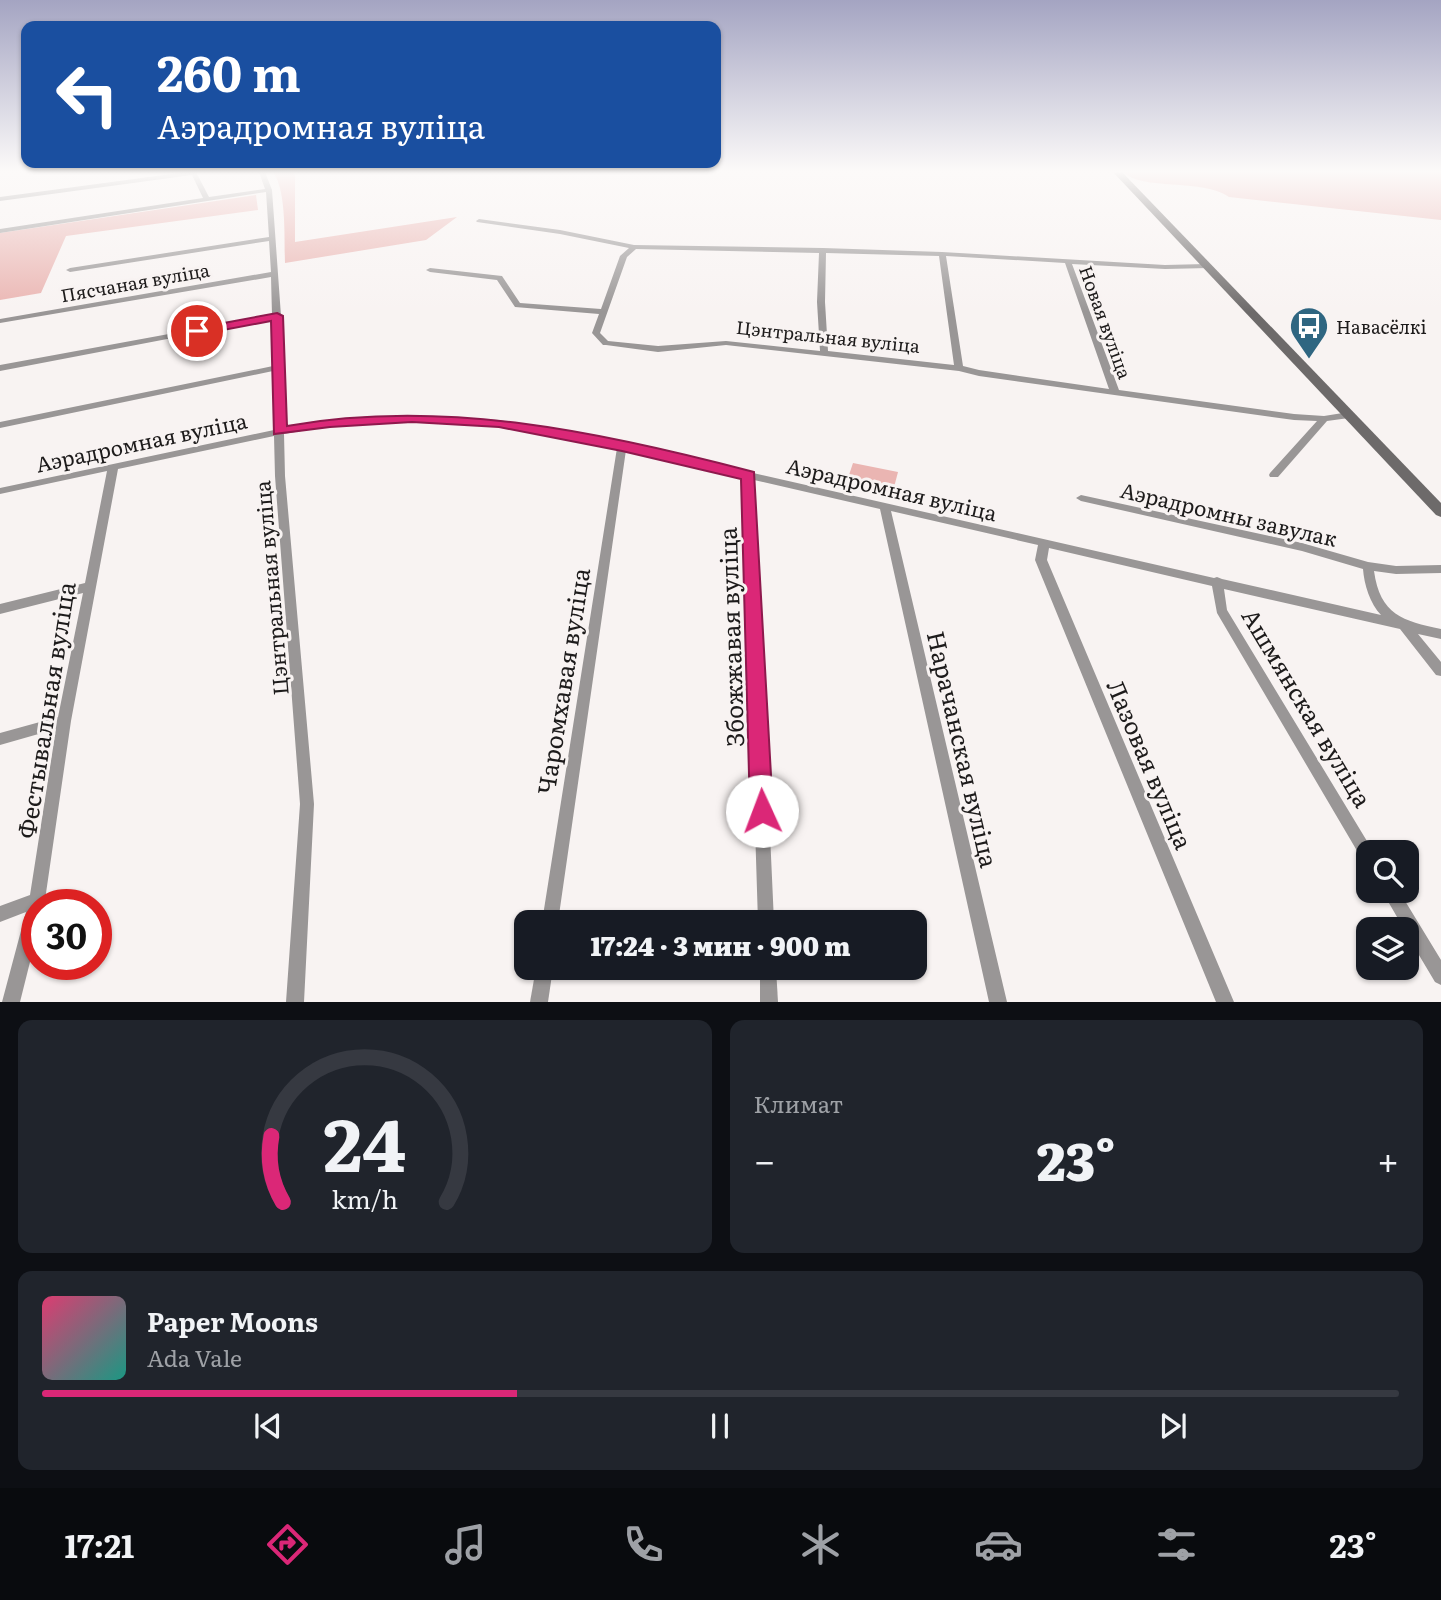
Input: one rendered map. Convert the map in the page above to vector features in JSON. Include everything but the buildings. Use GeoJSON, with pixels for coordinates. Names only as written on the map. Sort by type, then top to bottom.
{"type":"FeatureCollection","features":[{"type":"Feature","properties":{"kind":"main road"},"geometry":{"type":"LineString","coordinates":[[1161,219],[1441,512]]}},
{"type":"Feature","properties":{"kind":"street"},"geometry":{"type":"LineString","coordinates":[[0,231],[82,219]]}},
{"type":"Feature","properties":{"kind":"street","name":"Цэнтральная вуліца"},"geometry":{"type":"LineString","coordinates":[[271,219],[279,367],[280,475],[307,804],[295,1002]]}},
{"type":"Feature","properties":{"kind":"street"},"geometry":{"type":"LineString","coordinates":[[479,222],[560,232],[634,247],[822,250],[942,254],[1068,263],[1206,266]]}},
{"type":"Feature","properties":{"kind":"street"},"geometry":{"type":"LineString","coordinates":[[70,270],[272,239]]}},
{"type":"Feature","properties":{"kind":"street","name":"Цэнтральная вуліца"},"geometry":{"type":"LineString","coordinates":[[634,247],[625,256],[618,281],[596,333],[606,343],[658,349],[726,343],[824,352],[959,368],[1281,416],[1324,419],[1349,415]]}},
{"type":"Feature","properties":{"kind":"street"},"geometry":{"type":"LineString","coordinates":[[822,250],[824,352]]}},
{"type":"Feature","properties":{"kind":"street"},"geometry":{"type":"LineString","coordinates":[[942,254],[959,368]]}},
{"type":"Feature","properties":{"kind":"street","name":"Новая вуліца"},"geometry":{"type":"LineString","coordinates":[[1068,263],[1115,392]]}},
{"type":"Feature","properties":{"kind":"street"},"geometry":{"type":"LineString","coordinates":[[430,270],[499,278],[518,305],[603,312]]}},
{"type":"Feature","properties":{"kind":"street","name":"Пясчаная вуліца"},"geometry":{"type":"LineString","coordinates":[[0,321],[275,274]]}},
{"type":"Feature","properties":{"kind":"street"},"geometry":{"type":"LineString","coordinates":[[0,368],[277,316]]}},
{"type":"Feature","properties":{"kind":"street"},"geometry":{"type":"LineString","coordinates":[[0,425],[279,367]]}},
{"type":"Feature","properties":{"kind":"street","name":"Аэрадромная вуліца"},"geometry":{"type":"LineString","coordinates":[[0,491],[330,422],[412,418],[499,423],[622,446],[1441,634]]}},
{"type":"Feature","properties":{"kind":"street"},"geometry":{"type":"LineString","coordinates":[[1274,475],[1324,419]]}},
{"type":"Feature","properties":{"kind":"street","name":"Чаромхавая вуліца"},"geometry":{"type":"LineString","coordinates":[[553,910],[622,446]]}},
{"type":"Feature","properties":{"kind":"street","name":"Фестывальная вуліца"},"geometry":{"type":"LineString","coordinates":[[39,889],[64,720],[113,466]]}},
{"type":"Feature","properties":{"kind":"street","name":"Збожжавая вуліца"},"geometry":{"type":"LineString","coordinates":[[749,476],[766,910]]}},
{"type":"Feature","properties":{"kind":"street","name":"Аэрадромны завулак"},"geometry":{"type":"LineString","coordinates":[[1082,498],[1302,547],[1368,566],[1396,570],[1441,569]]}},
{"type":"Feature","properties":{"kind":"street","name":"Нарачанская вуліца"},"geometry":{"type":"LineString","coordinates":[[885,507],[998,1002]]}},
{"type":"Feature","properties":{"kind":"street","name":"Лазовая вуліца"},"geometry":{"type":"LineString","coordinates":[[1044,542],[1041,559],[1226,1002]]}},
{"type":"Feature","properties":{"kind":"street"},"geometry":{"type":"LineString","coordinates":[[1368,566],[1370,583],[1382,610],[1403,624],[1441,671]]}},
{"type":"Feature","properties":{"kind":"street","name":"Ашмянская вуліца"},"geometry":{"type":"LineString","coordinates":[[1217,581],[1221,610],[1358,840]]}},
{"type":"Feature","properties":{"kind":"street"},"geometry":{"type":"LineString","coordinates":[[0,609],[88,587]]}},
{"type":"Feature","properties":{"kind":"street"},"geometry":{"type":"LineString","coordinates":[[0,739],[64,720]]}},
{"type":"Feature","properties":{"kind":"street"},"geometry":{"type":"LineString","coordinates":[[1397,903],[1441,976]]}},
{"type":"Feature","properties":{"kind":"street"},"geometry":{"type":"LineString","coordinates":[[0,914],[21,906]]}},
{"type":"Feature","properties":{"kind":"street","name":"Фестывальная вуліца"},"geometry":{"type":"LineString","coordinates":[[11,1002],[21,963]]}},
{"type":"Feature","properties":{"kind":"street"},"geometry":{"type":"LineString","coordinates":[[539,1002],[542,980]]}},
{"type":"Feature","properties":{"kind":"street"},"geometry":{"type":"LineString","coordinates":[[768,980],[769,1002]]}},
{"type":"Feature","properties":{"kind":"shaded area"},"geometry":{"type":"Polygon","coordinates":[[[96,219],[193,219],[66,236],[41,293],[0,300],[0,233],[96,219]]]}},
{"type":"Feature","properties":{"kind":"shaded area"},"geometry":{"type":"Polygon","coordinates":[[[284,219],[295,219],[295,242],[455,219],[426,240],[285,263],[284,219]]]}},
{"type":"Feature","properties":{"kind":"shaded area"},"geometry":{"type":"Polygon","coordinates":[[[853,463],[898,472],[893,491],[847,481],[853,463]]]}},
{"type":"Feature","properties":{"kind":"place","name":"Навасёлкі"},"geometry":{"type":"Point","coordinates":[1309,360]}},
{"type":"Feature","properties":{"kind":"route"},"geometry":{"type":"LineString","coordinates":[[197,331],[277,316],[279,431],[330,422],[412,418],[499,423],[622,446],[749,476],[762,811]]}}]}
